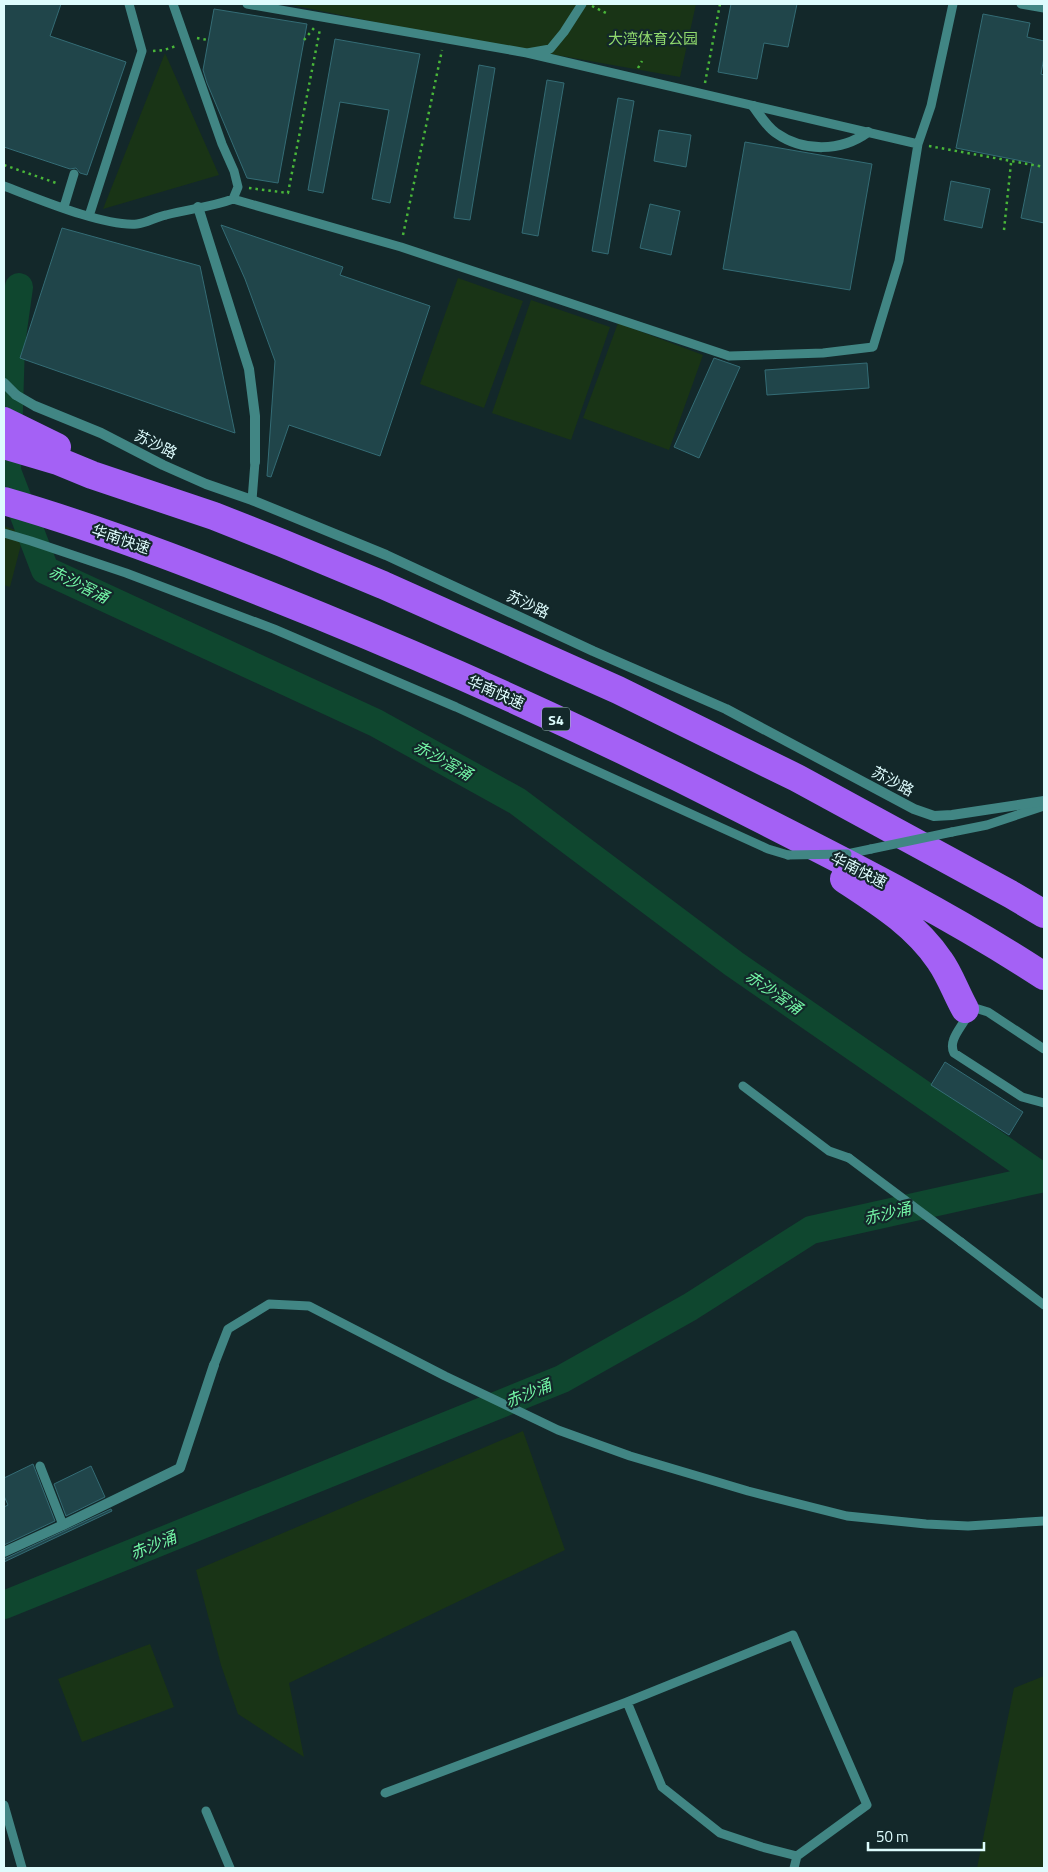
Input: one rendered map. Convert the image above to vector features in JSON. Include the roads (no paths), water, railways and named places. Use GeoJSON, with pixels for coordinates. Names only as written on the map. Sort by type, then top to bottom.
{"type":"FeatureCollection","features":[{"type":"Feature","properties":{"kind":"highway"},"geometry":{"type":"LineString","coordinates":[[4,421],[92,474],[214,516],[383,585],[618,690],[797,778],[1044,914]]}},
{"type":"Feature","properties":{"kind":"highway"},"geometry":{"type":"LineString","coordinates":[[4,445],[58,455]]}},
{"type":"Feature","properties":{"kind":"highway","name":"华南快速"},"geometry":{"type":"LineString","coordinates":[[4,501],[166,554],[362,634],[576,728],[734,806],[901,892],[968,929],[1044,976]]}},
{"type":"Feature","properties":{"kind":"highway"},"geometry":{"type":"LineString","coordinates":[[734,806],[880,903],[918,932],[940,961],[964,1009]]}},
{"type":"Feature","properties":{"kind":"street"},"geometry":{"type":"LineString","coordinates":[[753,106],[767,125],[776,133],[806,146],[850,144],[868,132]]}},
{"type":"Feature","properties":{"kind":"street"},"geometry":{"type":"LineString","coordinates":[[198,207],[250,369],[256,416],[255,462]]}},
{"type":"Feature","properties":{"kind":"street","name":"苏沙路"},"geometry":{"type":"LineString","coordinates":[[4,383],[16,395],[35,406],[101,433],[163,465],[386,555],[593,651],[726,709],[914,809],[934,816],[952,815],[1044,801]]}},
{"type":"Feature","properties":{"kind":"street"},"geometry":{"type":"LineString","coordinates":[[4,1552],[180,1468],[214,1365]]}},
{"type":"Feature","properties":{"kind":"lane"},"geometry":{"type":"LineString","coordinates":[[88,216],[142,51],[129,4]]}},
{"type":"Feature","properties":{"kind":"lane"},"geometry":{"type":"LineString","coordinates":[[172,4],[238,187],[233,199]]}},
{"type":"Feature","properties":{"kind":"lane"},"geometry":{"type":"LineString","coordinates":[[247,4],[527,53],[918,144]]}},
{"type":"Feature","properties":{"kind":"lane"},"geometry":{"type":"LineString","coordinates":[[527,53],[550,49],[564,32],[582,4]]}},
{"type":"Feature","properties":{"kind":"lane"},"geometry":{"type":"LineString","coordinates":[[4,186],[88,216],[119,223],[137,224],[198,207],[218,205],[233,199],[401,247],[728,356],[823,353],[874,347],[899,261],[918,144],[931,106],[953,4]]}},
{"type":"Feature","properties":{"kind":"lane"},"geometry":{"type":"LineString","coordinates":[[1021,4],[1044,8]]}},
{"type":"Feature","properties":{"kind":"lane"},"geometry":{"type":"LineString","coordinates":[[64,208],[74,174]]}},
{"type":"Feature","properties":{"kind":"lane"},"geometry":{"type":"LineString","coordinates":[[252,500],[255,462]]}},
{"type":"Feature","properties":{"kind":"lane"},"geometry":{"type":"LineString","coordinates":[[4,533],[126,572],[283,633],[464,711],[768,849],[788,855],[847,854],[988,825],[1044,806]]}},
{"type":"Feature","properties":{"kind":"lane"},"geometry":{"type":"LineString","coordinates":[[1044,1049],[988,1012],[975,1008],[964,1009],[966,1018],[952,1041],[951,1048],[954,1053],[1022,1098],[1044,1103]]}},
{"type":"Feature","properties":{"kind":"lane"},"geometry":{"type":"LineString","coordinates":[[743,1086],[829,1151],[849,1158],[1044,1305]]}},
{"type":"Feature","properties":{"kind":"lane"},"geometry":{"type":"LineString","coordinates":[[214,1365],[228,1329],[269,1304],[309,1306],[445,1376],[558,1430],[630,1456],[748,1491],[847,1516],[968,1526],[1044,1521]]}},
{"type":"Feature","properties":{"kind":"lane"},"geometry":{"type":"LineString","coordinates":[[40,1466],[63,1525]]}},
{"type":"Feature","properties":{"kind":"lane"},"geometry":{"type":"LineString","coordinates":[[385,1793],[627,1702],[793,1635],[867,1806],[797,1856],[794,1868]]}},
{"type":"Feature","properties":{"kind":"lane"},"geometry":{"type":"LineString","coordinates":[[627,1702],[662,1787],[720,1833],[797,1856]]}},
{"type":"Feature","properties":{"kind":"lane"},"geometry":{"type":"LineString","coordinates":[[4,1805],[8,1836],[22,1868]]}},
{"type":"Feature","properties":{"kind":"lane"},"geometry":{"type":"LineString","coordinates":[[206,1811],[230,1868]]}},
{"type":"Feature","properties":{"kind":"waterway","name":"赤沙滘涌"},"geometry":{"type":"LineString","coordinates":[[19,287],[11,344],[7,471],[45,570],[376,723],[517,801],[734,964],[1044,1178]]}},
{"type":"Feature","properties":{"kind":"waterway","name":"赤沙涌"},"geometry":{"type":"LineString","coordinates":[[4,1605],[562,1379],[690,1307],[811,1230],[1044,1178]]}},
{"type":"Feature","properties":{"kind":"park label","name":"大湾体育公园"},"geometry":{"type":"Point","coordinates":[653,38]}}]}
